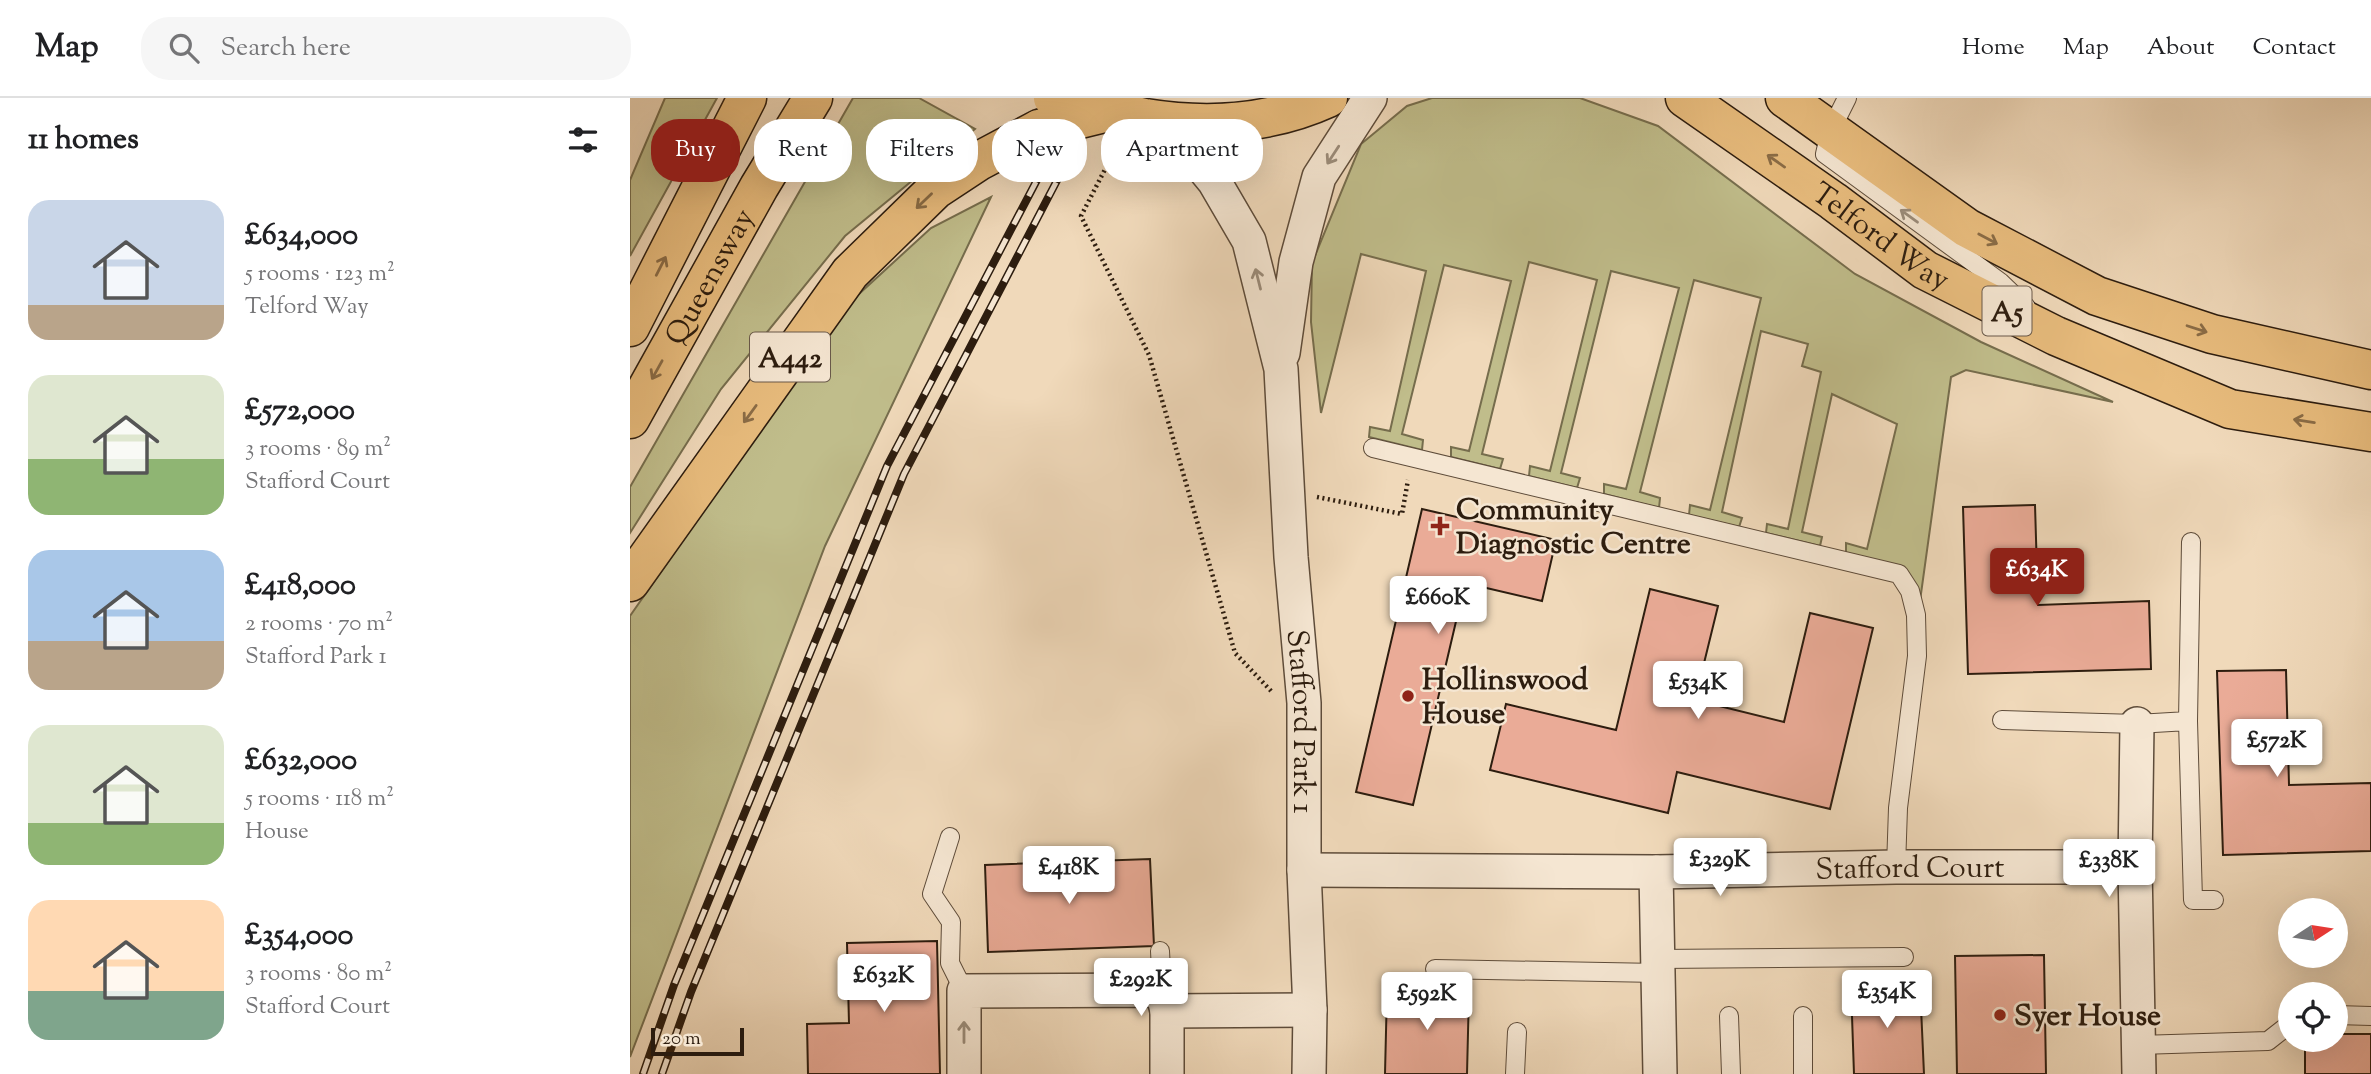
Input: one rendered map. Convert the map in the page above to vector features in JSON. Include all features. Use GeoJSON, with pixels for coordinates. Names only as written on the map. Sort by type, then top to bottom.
{"type":"FeatureCollection","features":[{"type":"Feature","properties":{"kind":"main road","name":"Queensway"},"geometry":{"type":"LineString","coordinates":[[630,327],[747,98]]}},
{"type":"Feature","properties":{"kind":"main road","name":"Queensway"},"geometry":{"type":"LineString","coordinates":[[630,419],[759,187],[813,98]]}},
{"type":"Feature","properties":{"kind":"main road"},"geometry":{"type":"LineString","coordinates":[[1257,119],[1328,98]]}},
{"type":"Feature","properties":{"kind":"main road","name":"Telford Way"},"geometry":{"type":"LineString","coordinates":[[1685,98],[1833,201],[1924,270],[2056,336],[2230,409],[2371,432]]}},
{"type":"Feature","properties":{"kind":"main road","name":"Telford Way"},"geometry":{"type":"LineString","coordinates":[[1785,98],[1967,228],[2097,296],[2212,334],[2371,370]]}},
{"type":"Feature","properties":{"kind":"main road","name":"A442"},"geometry":{"type":"LineString","coordinates":[[630,582],[850,273],[935,190],[1046,113],[1101,120]]}},
{"type":"Feature","properties":{"kind":"street"},"geometry":{"type":"LineString","coordinates":[[1281,369],[1296,262],[1319,177],[1370,98]]}},
{"type":"Feature","properties":{"kind":"street"},"geometry":{"type":"LineString","coordinates":[[1215,182],[1249,241],[1281,369]]}},
{"type":"Feature","properties":{"kind":"street","name":"Stafford Park 1"},"geometry":{"type":"LineString","coordinates":[[1281,369],[1304,703],[1304,870],[1310,1010],[1309,1074]]}},
{"type":"Feature","properties":{"kind":"street"},"geometry":{"type":"LineString","coordinates":[[2137,724],[2135,867],[2139,1059]]}},
{"type":"Feature","properties":{"kind":"street","name":"Stafford Court"},"geometry":{"type":"LineString","coordinates":[[1304,870],[1656,872],[1896,867],[2135,867]]}},
{"type":"Feature","properties":{"kind":"street"},"geometry":{"type":"LineString","coordinates":[[1656,872],[1660,1074]]}},
{"type":"Feature","properties":{"kind":"street"},"geometry":{"type":"LineString","coordinates":[[964,1074],[964,991],[1310,1010]]}},
{"type":"Feature","properties":{"kind":"street"},"geometry":{"type":"LineString","coordinates":[[1165,1000],[1167,1074]]}},
{"type":"Feature","properties":{"kind":"lane"},"geometry":{"type":"LineString","coordinates":[[1847,98],[1830,132],[1825,154],[2000,282],[2056,336]]}},
{"type":"Feature","properties":{"kind":"lane"},"geometry":{"type":"LineString","coordinates":[[1373,448],[1899,574],[1910,591],[1916,615],[1917,656],[1898,808],[1896,867]]}},
{"type":"Feature","properties":{"kind":"lane"},"geometry":{"type":"LineString","coordinates":[[2190,542],[2188,722],[2193,900],[2214,900]]}},
{"type":"Feature","properties":{"kind":"lane"},"geometry":{"type":"LineString","coordinates":[[2002,720],[2137,724],[2188,722]]}},
{"type":"Feature","properties":{"kind":"lane"},"geometry":{"type":"LineString","coordinates":[[950,837],[932,894],[951,922],[950,963],[964,991]]}},
{"type":"Feature","properties":{"kind":"lane"},"geometry":{"type":"LineString","coordinates":[[1160,951],[1165,1000]]}},
{"type":"Feature","properties":{"kind":"lane"},"geometry":{"type":"LineString","coordinates":[[1435,970],[1658,966],[1905,957]]}},
{"type":"Feature","properties":{"kind":"lane"},"geometry":{"type":"LineString","coordinates":[[2348,1015],[2371,1016]]}},
{"type":"Feature","properties":{"kind":"lane"},"geometry":{"type":"LineString","coordinates":[[1729,1016],[1731,1074]]}},
{"type":"Feature","properties":{"kind":"lane"},"geometry":{"type":"LineString","coordinates":[[1803,1016],[1803,1074]]}},
{"type":"Feature","properties":{"kind":"lane"},"geometry":{"type":"LineString","coordinates":[[1515,1074],[1517,1032]]}},
{"type":"Feature","properties":{"kind":"lane"},"geometry":{"type":"LineString","coordinates":[[2139,1059],[2268,1041],[2278,1033]]}},
{"type":"Feature","properties":{"kind":"path"},"geometry":{"type":"LineString","coordinates":[[1101,182],[1081,216],[1149,355],[1236,653],[1264,685],[1284,702],[1304,703]]}},
{"type":"Feature","properties":{"kind":"path"},"geometry":{"type":"LineString","coordinates":[[1288,496],[1325,497],[1402,514],[1411,457]]}},
{"type":"Feature","properties":{"kind":"shaded area"},"geometry":{"type":"Polygon","coordinates":[[[665,98],[717,98],[705,119],[656,119],[665,98]]]}},
{"type":"Feature","properties":{"kind":"shaded area"},"geometry":{"type":"Polygon","coordinates":[[[853,98],[919,98],[957,119],[866,119],[866,182],[911,182],[845,236],[721,389],[630,533],[630,487],[805,182],[852,182],[852,119],[841,119],[853,98]]]}},
{"type":"Feature","properties":{"kind":"shaded area"},"geometry":{"type":"Polygon","coordinates":[[[1432,98],[1580,98],[1658,126],[1855,274],[1981,342],[2113,402],[1966,370],[1951,377],[1920,601],[1900,582],[1846,553],[1846,543],[1867,549],[1897,424],[1832,394],[1802,532],[1822,537],[1820,546],[1766,533],[1767,524],[1788,529],[1821,372],[1802,366],[1808,344],[1761,331],[1722,512],[1742,518],[1739,527],[1689,515],[1690,505],[1710,510],[1761,298],[1694,280],[1640,492],[1660,498],[1659,508],[1604,494],[1604,484],[1626,489],[1679,288],[1611,271],[1561,473],[1580,478],[1577,488],[1529,476],[1530,466],[1550,471],[1597,280],[1529,262],[1482,454],[1503,459],[1500,469],[1451,457],[1451,447],[1469,451],[1511,281],[1444,265],[1402,434],[1423,440],[1422,450],[1369,437],[1370,427],[1390,431],[1426,271],[1361,254],[1321,413],[1311,322],[1312,263],[1361,144],[1407,106],[1432,98]]]}},
{"type":"Feature","properties":{"kind":"shaded area"},"geometry":{"type":"Polygon","coordinates":[[[651,131],[651,182],[671,182],[630,256],[630,180],[651,131]]]}},
{"type":"Feature","properties":{"kind":"shaded area"},"geometry":{"type":"Polygon","coordinates":[[[991,197],[825,546],[630,1057],[630,616],[847,305],[931,228],[991,197]]]}},
{"type":"Feature","properties":{"kind":"building"},"geometry":{"type":"Polygon","coordinates":[[[2035,505],[2038,605],[2149,601],[2151,669],[1968,674],[1963,507],[2035,505]]]}},
{"type":"Feature","properties":{"kind":"building","name":"Hollinswood House"},"geometry":{"type":"Polygon","coordinates":[[[1422,509],[1556,540],[1542,601],[1465,583],[1413,805],[1356,792],[1422,509]]]}},
{"type":"Feature","properties":{"kind":"building"},"geometry":{"type":"Polygon","coordinates":[[[1650,589],[1718,606],[1695,700],[1784,722],[1810,613],[1873,628],[1830,809],[1677,772],[1668,813],[1490,770],[1506,704],[1616,730],[1650,589]]]}},
{"type":"Feature","properties":{"kind":"building"},"geometry":{"type":"Polygon","coordinates":[[[2286,670],[2289,785],[2371,783],[2371,851],[2223,855],[2217,671],[2286,670]]]}},
{"type":"Feature","properties":{"kind":"building"},"geometry":{"type":"Polygon","coordinates":[[[1150,859],[1154,946],[988,952],[985,865],[1150,859]]]}},
{"type":"Feature","properties":{"kind":"building"},"geometry":{"type":"Polygon","coordinates":[[[937,941],[940,1074],[808,1074],[807,1024],[849,1023],[847,943],[937,941]]]}},
{"type":"Feature","properties":{"kind":"building","name":"Syer House"},"geometry":{"type":"Polygon","coordinates":[[[2044,955],[2046,1074],[1957,1074],[1955,956],[2044,955]]]}},
{"type":"Feature","properties":{"kind":"building"},"geometry":{"type":"Polygon","coordinates":[[[1920,985],[1924,1074],[1854,1074],[1851,987],[1920,985]]]}},
{"type":"Feature","properties":{"kind":"building"},"geometry":{"type":"Polygon","coordinates":[[[1387,990],[1469,992],[1467,1074],[1385,1074],[1387,990]]]}},
{"type":"Feature","properties":{"kind":"building"},"geometry":{"type":"Polygon","coordinates":[[[2348,1034],[2371,1034],[2371,1074],[2305,1074],[2305,1052],[2348,1052],[2348,1034]]]}},
{"type":"Feature","properties":{"kind":"railway"},"geometry":{"type":"LineString","coordinates":[[643,1074],[674,985],[887,466],[1080,98]]}},
{"type":"Feature","properties":{"kind":"railway"},"geometry":{"type":"LineString","coordinates":[[662,1074],[691,992],[904,474],[1100,98]]}},
{"type":"Feature","properties":{"kind":"place","name":"Community Diagnostic Centre"},"geometry":{"type":"Point","coordinates":[1440,526]}},
{"type":"Feature","properties":{"kind":"place","name":"Hollinswood House"},"geometry":{"type":"Point","coordinates":[1408,696]}},
{"type":"Feature","properties":{"kind":"place","name":"Syer House"},"geometry":{"type":"Point","coordinates":[2000,1015]}}]}
